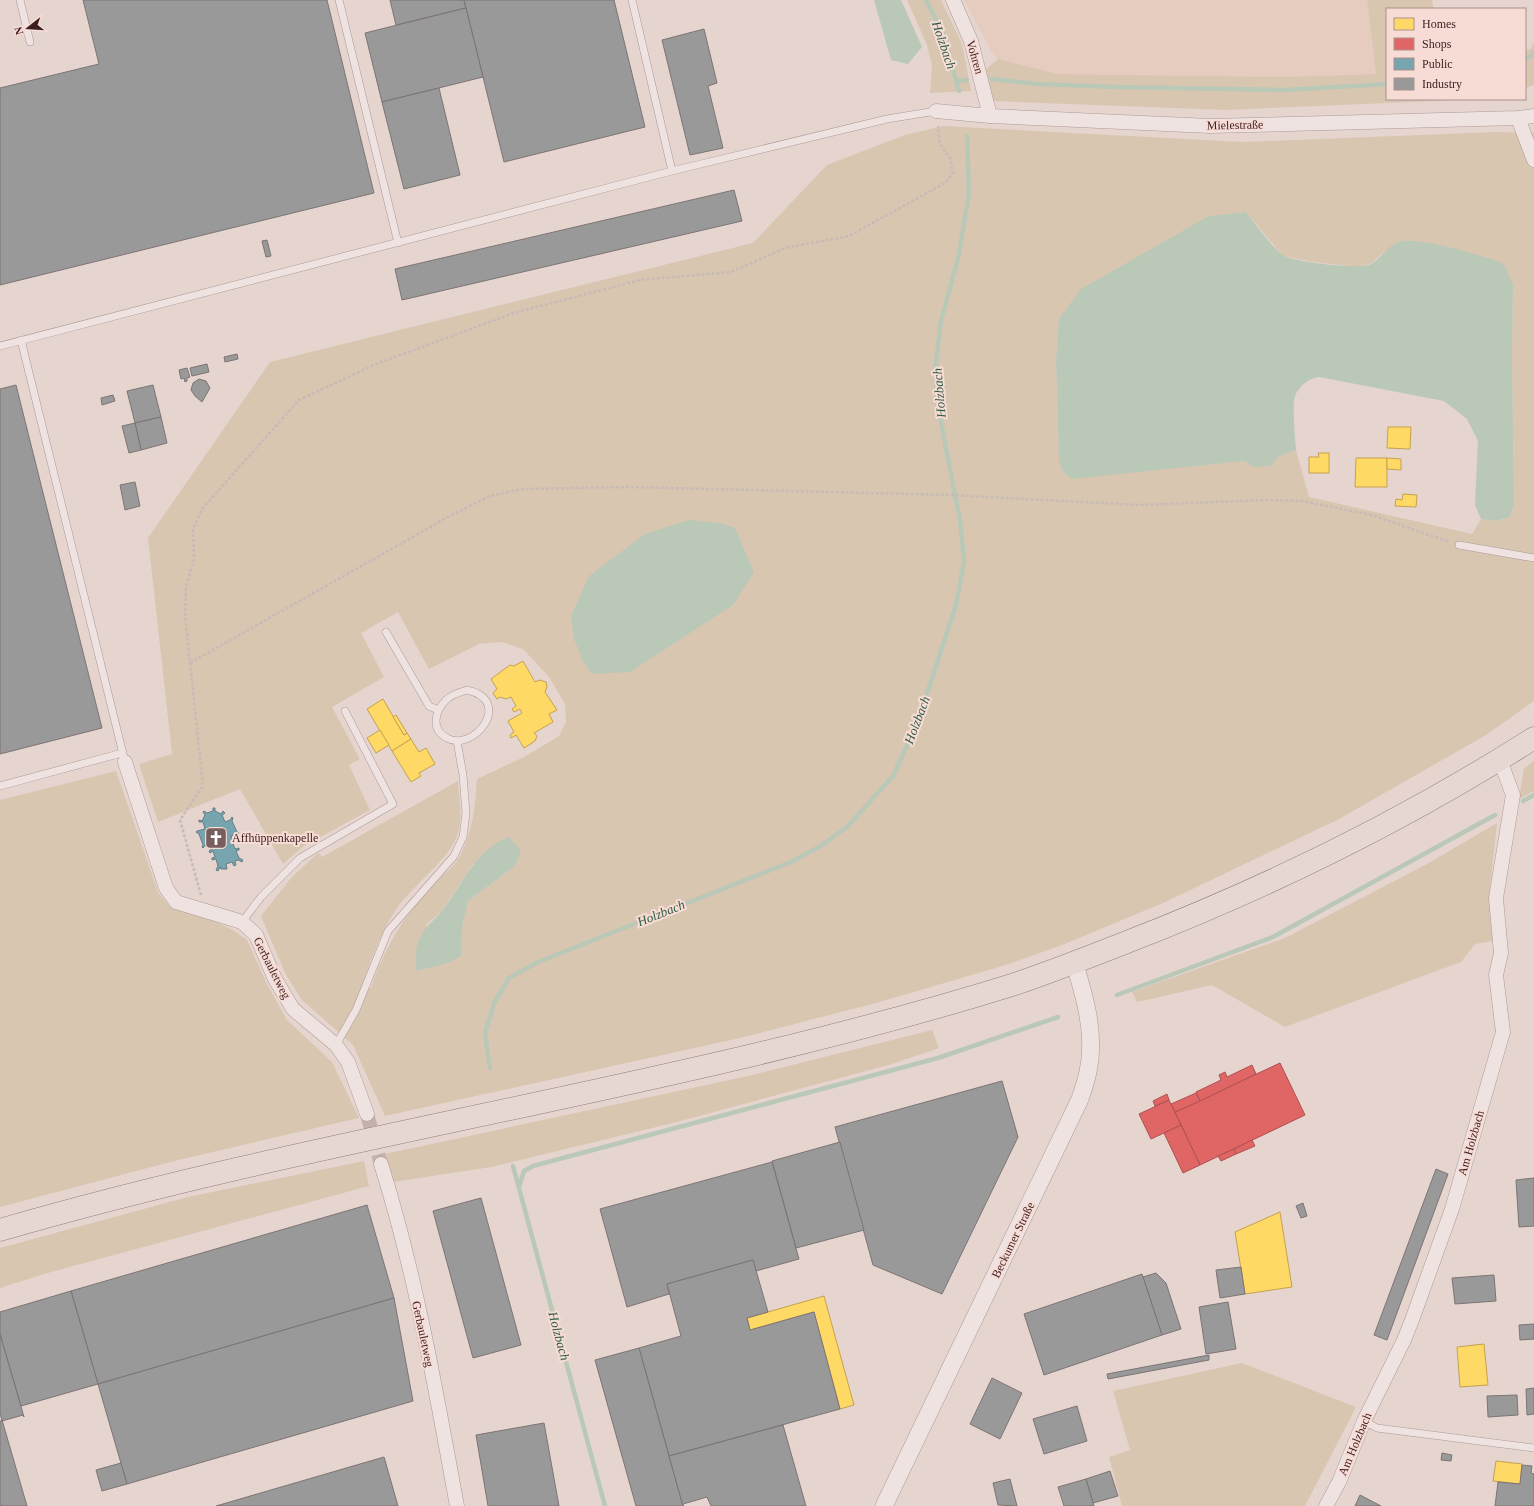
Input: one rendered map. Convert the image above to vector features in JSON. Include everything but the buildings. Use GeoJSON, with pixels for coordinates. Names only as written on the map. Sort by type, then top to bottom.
{"type":"FeatureCollection","features":[{"type":"Feature","properties":{"kind":"main road"},"geometry":{"type":"LineString","coordinates":[[0,1230],[55,1214],[187,1181],[746,1058],[884,1022],[1016,983],[1171,925],[1350,844],[1430,801],[1500,760],[1534,738]]}},
{"type":"Feature","properties":{"kind":"street","name":"Vohren"},"geometry":{"type":"LineString","coordinates":[[953,0],[971,41],[990,116]]}},
{"type":"Feature","properties":{"kind":"street","name":"Mielestraße"},"geometry":{"type":"LineString","coordinates":[[936,111],[990,116],[1210,126],[1518,118],[1534,116]]}},
{"type":"Feature","properties":{"kind":"street"},"geometry":{"type":"LineString","coordinates":[[1518,118],[1534,160]]}},
{"type":"Feature","properties":{"kind":"street","name":"Gerbauletweg"},"geometry":{"type":"LineString","coordinates":[[123,758],[166,888],[176,902],[242,922],[256,935],[275,979],[294,1009],[336,1045],[348,1062],[367,1114]]}},
{"type":"Feature","properties":{"kind":"street","name":"Am Holzbach"},"geometry":{"type":"LineString","coordinates":[[1326,1506],[1339,1482],[1364,1421],[1404,1340],[1452,1209],[1503,1032],[1496,975],[1501,953],[1496,898],[1513,795],[1500,760]]}},
{"type":"Feature","properties":{"kind":"street","name":"Beckumer Straße"},"geometry":{"type":"LineString","coordinates":[[884,1506],[1080,1099],[1088,1072],[1090,1043],[1085,996],[1074,962]]}},
{"type":"Feature","properties":{"kind":"street","name":"Gerbauletweg"},"geometry":{"type":"LineString","coordinates":[[381,1164],[400,1225],[441,1419],[457,1506]]}},
{"type":"Feature","properties":{"kind":"lane"},"geometry":{"type":"LineString","coordinates":[[20,0],[30,42]]}},
{"type":"Feature","properties":{"kind":"lane"},"geometry":{"type":"LineString","coordinates":[[339,0],[398,243]]}},
{"type":"Feature","properties":{"kind":"lane"},"geometry":{"type":"LineString","coordinates":[[632,0],[672,171]]}},
{"type":"Feature","properties":{"kind":"lane"},"geometry":{"type":"LineString","coordinates":[[0,346],[672,171],[887,119],[936,111]]}},
{"type":"Feature","properties":{"kind":"lane"},"geometry":{"type":"LineString","coordinates":[[0,786],[123,758],[21,340]]}},
{"type":"Feature","properties":{"kind":"lane"},"geometry":{"type":"LineString","coordinates":[[1459,545],[1534,558]]}},
{"type":"Feature","properties":{"kind":"lane"},"geometry":{"type":"LineString","coordinates":[[386,632],[429,706],[438,710]]}},
{"type":"Feature","properties":{"kind":"lane"},"geometry":{"type":"LineString","coordinates":[[467,690],[476,692],[484,698],[490,710],[488,721],[480,731],[457,741],[443,736],[436,726],[435,717],[438,710],[446,700],[467,690]]}},
{"type":"Feature","properties":{"kind":"lane"},"geometry":{"type":"LineString","coordinates":[[242,922],[261,897],[300,858],[393,804],[345,711]]}},
{"type":"Feature","properties":{"kind":"lane"},"geometry":{"type":"LineString","coordinates":[[336,1045],[356,1010],[388,931],[454,856],[463,837],[466,813],[463,775],[457,741]]}},
{"type":"Feature","properties":{"kind":"lane"},"geometry":{"type":"LineString","coordinates":[[1364,1421],[1377,1428],[1534,1448]]}},
{"type":"Feature","properties":{"kind":"path"},"geometry":{"type":"LineString","coordinates":[[206,910],[180,820],[203,786],[185,615],[186,586],[194,559],[193,530],[202,509],[299,400],[376,364],[514,313],[640,280],[730,272],[785,248],[849,236],[945,183],[953,172],[950,158],[940,144],[936,111]]}},
{"type":"Feature","properties":{"kind":"path"},"geometry":{"type":"LineString","coordinates":[[190,662],[448,517],[490,496],[522,489],[629,487],[949,495],[1140,505],[1265,500],[1302,501],[1372,516],[1459,545]]}},
{"type":"Feature","properties":{"kind":"shaded area"},"geometry":{"type":"Polygon","coordinates":[[[874,0],[901,0],[922,47],[908,64],[891,60],[874,0]]]}},
{"type":"Feature","properties":{"kind":"shaded area"},"geometry":{"type":"Polygon","coordinates":[[[907,0],[941,0],[962,44],[971,91],[930,93],[932,65],[927,45],[907,0]]]}},
{"type":"Feature","properties":{"kind":"shaded area"},"geometry":{"type":"Polygon","coordinates":[[[964,0],[1367,0],[1376,74],[1285,77],[1058,74],[998,59],[992,52],[964,0]]]}},
{"type":"Feature","properties":{"kind":"shaded area"},"geometry":{"type":"Polygon","coordinates":[[[1367,0],[1432,0],[1434,8],[1386,8],[1386,100],[1458,100],[1226,110],[992,101],[985,70],[998,59],[1058,74],[1285,77],[1376,74],[1367,0]]]}},
{"type":"Feature","properties":{"kind":"shaded area"},"geometry":{"type":"Polygon","coordinates":[[[1534,41],[1534,85],[1526,88],[1526,50],[1531,49],[1534,41]]]}},
{"type":"Feature","properties":{"kind":"shaded area"},"geometry":{"type":"Polygon","coordinates":[[[943,126],[1243,142],[1496,132],[1534,133],[1534,701],[1486,735],[1339,819],[1163,903],[1062,945],[1006,965],[876,1003],[740,1038],[385,1116],[353,1045],[302,1000],[286,975],[261,916],[291,878],[318,853],[322,857],[458,781],[460,814],[458,833],[454,843],[439,863],[410,892],[389,921],[375,950],[360,992],[371,988],[381,961],[401,925],[427,891],[457,861],[460,856],[471,828],[477,779],[526,756],[559,736],[566,722],[565,704],[549,677],[523,649],[501,642],[479,644],[429,669],[398,612],[361,633],[384,677],[332,707],[360,759],[349,765],[370,810],[304,846],[283,864],[240,789],[158,822],[139,764],[172,754],[148,538],[270,362],[753,243],[827,165],[905,135],[943,126]],[[1246,212],[1059,319],[1056,360],[1059,462],[1063,472],[1163,468],[1244,461],[1253,467],[1296,450],[1309,497],[1472,534],[1481,519],[1495,521],[1510,517],[1514,505],[1512,356],[1513,285],[1384,252],[1372,263],[1358,267],[1313,262],[1283,256],[1246,212]],[[473,864],[441,912],[426,925],[461,956],[462,928],[468,901],[515,866],[473,864]]]}},
{"type":"Feature","properties":{"kind":"shaded area"},"geometry":{"type":"Polygon","coordinates":[[[1246,212],[1280,253],[1284,256],[1301,261],[1341,266],[1364,266],[1371,264],[1398,242],[1413,241],[1437,244],[1463,251],[1498,261],[1505,266],[1513,285],[1512,356],[1514,505],[1510,517],[1495,521],[1481,519],[1475,505],[1478,441],[1467,419],[1444,401],[1319,377],[1305,383],[1295,396],[1294,430],[1296,450],[1278,457],[1271,466],[1253,467],[1244,461],[1072,479],[1063,472],[1059,462],[1056,360],[1059,319],[1081,289],[1209,216],[1246,212]]]}},
{"type":"Feature","properties":{"kind":"shaded area"},"geometry":{"type":"Polygon","coordinates":[[[689,520],[720,523],[735,528],[754,572],[733,605],[630,672],[592,674],[583,661],[574,639],[571,616],[589,576],[645,534],[689,520]]]}},
{"type":"Feature","properties":{"kind":"shaded area"},"geometry":{"type":"Polygon","coordinates":[[[1534,761],[1534,791],[1519,799],[1524,768],[1534,761]]]}},
{"type":"Feature","properties":{"kind":"shaded area"},"geometry":{"type":"Polygon","coordinates":[[[116,771],[158,892],[169,906],[210,919],[233,930],[247,940],[267,984],[287,1020],[332,1062],[359,1118],[178,1160],[0,1207],[0,800],[116,771]]]}},
{"type":"Feature","properties":{"kind":"shaded area"},"geometry":{"type":"Polygon","coordinates":[[[1497,823],[1489,897],[1493,941],[1475,944],[1461,962],[1285,1027],[1212,985],[1137,1002],[1132,992],[1285,938],[1427,864],[1497,823]]]}},
{"type":"Feature","properties":{"kind":"shaded area"},"geometry":{"type":"Polygon","coordinates":[[[509,837],[521,851],[515,866],[468,901],[462,928],[461,956],[448,963],[416,971],[416,950],[424,931],[449,902],[478,859],[487,850],[509,837]]]}},
{"type":"Feature","properties":{"kind":"shaded area"},"geometry":{"type":"Polygon","coordinates":[[[932,1030],[939,1048],[892,1064],[673,1123],[491,1167],[393,1182],[385,1154],[748,1076],[932,1030]]]}},
{"type":"Feature","properties":{"kind":"shaded area"},"geometry":{"type":"Polygon","coordinates":[[[364,1161],[369,1186],[44,1274],[0,1288],[0,1248],[188,1197],[364,1161]]]}},
{"type":"Feature","properties":{"kind":"shaded area"},"geometry":{"type":"Polygon","coordinates":[[[1242,1363],[1356,1407],[1305,1506],[1122,1506],[1109,1457],[1130,1450],[1113,1391],[1242,1363]]]}},
{"type":"Feature","properties":{"kind":"waterway","name":"Holzbach"},"geometry":{"type":"LineString","coordinates":[[926,0],[943,34],[959,91]]}},
{"type":"Feature","properties":{"kind":"waterway"},"geometry":{"type":"LineString","coordinates":[[1526,59],[1534,53]]}},
{"type":"Feature","properties":{"kind":"waterway"},"geometry":{"type":"LineString","coordinates":[[992,79],[1038,84],[1116,87],[1285,90],[1386,84]]}},
{"type":"Feature","properties":{"kind":"waterway"},"geometry":{"type":"LineString","coordinates":[[956,81],[967,80]]}},
{"type":"Feature","properties":{"kind":"waterway","name":"Holzbach"},"geometry":{"type":"LineString","coordinates":[[490,1068],[485,1033],[495,1001],[509,978],[538,962],[791,862],[819,847],[847,827],[893,776],[917,724],[956,605],[964,561],[960,520],[937,402],[936,363],[941,321],[958,258],[969,194],[967,136]]}},
{"type":"Feature","properties":{"kind":"waterway"},"geometry":{"type":"LineString","coordinates":[[1523,801],[1534,795]]}},
{"type":"Feature","properties":{"kind":"waterway"},"geometry":{"type":"LineString","coordinates":[[1117,995],[1273,937],[1495,815]]}},
{"type":"Feature","properties":{"kind":"waterway"},"geometry":{"type":"LineString","coordinates":[[519,1187],[524,1171],[533,1166],[938,1058],[1058,1017]]}},
{"type":"Feature","properties":{"kind":"waterway","name":"Holzbach"},"geometry":{"type":"LineString","coordinates":[[513,1166],[605,1506]]}},
{"type":"Feature","properties":{"kind":"tunnel"},"geometry":{"type":"LineString","coordinates":[[367,1114],[381,1164]]}},
{"type":"Feature","properties":{"kind":"place","name":"Affhüppenkapelle"},"geometry":{"type":"Point","coordinates":[216,838]}}]}
